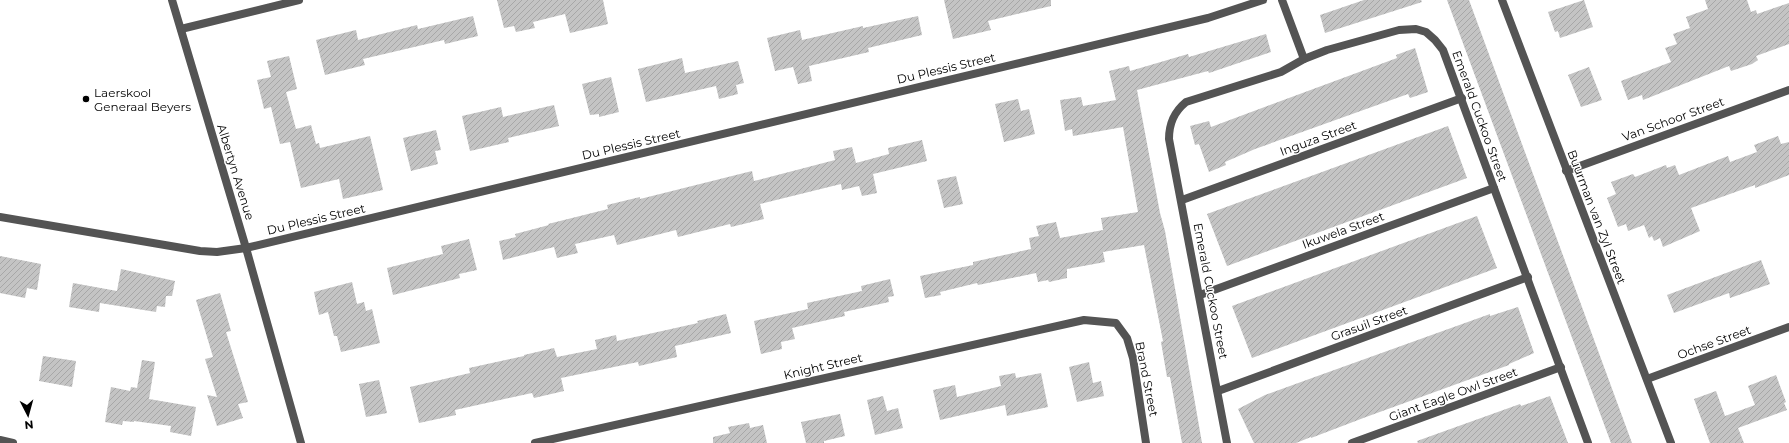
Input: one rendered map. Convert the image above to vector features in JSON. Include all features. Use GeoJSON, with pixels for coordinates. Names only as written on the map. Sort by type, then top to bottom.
{"type":"FeatureCollection","features":[{"type":"Feature","properties":{"kind":"street","name":"Albertyn Avenue"},"geometry":{"type":"LineString","coordinates":[[172,0],[246,248],[301,443]]}},
{"type":"Feature","properties":{"kind":"street"},"geometry":{"type":"LineString","coordinates":[[181,30],[299,0]]}},
{"type":"Feature","properties":{"kind":"street","name":"Du Plessis Street"},"geometry":{"type":"LineString","coordinates":[[0,217],[200,251],[217,252],[246,248],[1208,18],[1263,0]]}},
{"type":"Feature","properties":{"kind":"street"},"geometry":{"type":"LineString","coordinates":[[1282,0],[1304,59]]}},
{"type":"Feature","properties":{"kind":"street","name":"Buurman van Zyl Street"},"geometry":{"type":"LineString","coordinates":[[1502,0],[1671,443]]}},
{"type":"Feature","properties":{"kind":"street","name":"Emerald Cuckoo Street"},"geometry":{"type":"LineString","coordinates":[[1227,443],[1182,200],[1169,139],[1170,125],[1176,111],[1186,102],[1281,72],[1304,59],[1327,50],[1399,30],[1416,29],[1426,32],[1442,50],[1462,98],[1588,443]]}},
{"type":"Feature","properties":{"kind":"street","name":"Van Schoor Street"},"geometry":{"type":"LineString","coordinates":[[1566,171],[1789,90]]}},
{"type":"Feature","properties":{"kind":"street","name":"Inguza Street"},"geometry":{"type":"LineString","coordinates":[[1182,200],[1462,98]]}},
{"type":"Feature","properties":{"kind":"street","name":"Ikuwela Street"},"geometry":{"type":"LineString","coordinates":[[1200,295],[1494,188]]}},
{"type":"Feature","properties":{"kind":"street","name":"Grasuil Street"},"geometry":{"type":"LineString","coordinates":[[1218,391],[1528,277]]}},
{"type":"Feature","properties":{"kind":"street","name":"Knight Street"},"geometry":{"type":"LineString","coordinates":[[535,443],[1084,320],[1116,323]]}},
{"type":"Feature","properties":{"kind":"street","name":"Brand Street"},"geometry":{"type":"LineString","coordinates":[[1116,323],[1127,338],[1133,358],[1146,443]]}},
{"type":"Feature","properties":{"kind":"street","name":"Ochse Street"},"geometry":{"type":"LineString","coordinates":[[1647,379],[1789,327]]}},
{"type":"Feature","properties":{"kind":"street","name":"Giant Eagle Owl Street"},"geometry":{"type":"LineString","coordinates":[[1352,443],[1561,367]]}},
{"type":"Feature","properties":{"kind":"street"},"geometry":{"type":"LineString","coordinates":[[0,440],[13,443]]}},
{"type":"Feature","properties":{"kind":"building"},"geometry":{"type":"Polygon","coordinates":[[[497,0],[603,0],[608,24],[570,33],[565,14],[533,22],[535,28],[516,32],[514,26],[504,28],[497,0]]]}},
{"type":"Feature","properties":{"kind":"building"},"geometry":{"type":"Polygon","coordinates":[[[944,0],[1051,0],[1051,6],[988,21],[991,30],[953,39],[944,0]]]}},
{"type":"Feature","properties":{"kind":"building"},"geometry":{"type":"Polygon","coordinates":[[[1364,0],[1421,0],[1422,2],[1325,33],[1320,15],[1364,0]]]}},
{"type":"Feature","properties":{"kind":"building"},"geometry":{"type":"Polygon","coordinates":[[[1447,0],[1469,0],[1632,443],[1611,443],[1447,0]]]}},
{"type":"Feature","properties":{"kind":"building"},"geometry":{"type":"Polygon","coordinates":[[[1584,0],[1593,27],[1560,38],[1558,31],[1555,32],[1548,12],[1584,0]]]}},
{"type":"Feature","properties":{"kind":"building"},"geometry":{"type":"Polygon","coordinates":[[[1705,0],[1747,0],[1751,12],[1756,10],[1757,14],[1789,3],[1789,44],[1756,56],[1758,60],[1752,64],[1731,71],[1729,66],[1643,100],[1642,95],[1628,100],[1621,81],[1671,62],[1665,48],[1677,44],[1673,34],[1690,28],[1686,17],[1708,9],[1705,0]]]}},
{"type":"Feature","properties":{"kind":"building"},"geometry":{"type":"Polygon","coordinates":[[[473,16],[478,36],[445,44],[444,40],[363,59],[365,65],[325,75],[316,40],[356,30],[358,40],[417,25],[418,29],[473,16]]]}},
{"type":"Feature","properties":{"kind":"building"},"geometry":{"type":"Polygon","coordinates":[[[918,16],[922,35],[868,48],[869,52],[809,66],[812,81],[798,84],[793,67],[775,71],[767,38],[800,30],[802,40],[863,26],[863,28],[918,16]]]}},
{"type":"Feature","properties":{"kind":"building"},"geometry":{"type":"Polygon","coordinates":[[[1266,34],[1271,52],[1209,73],[1208,71],[1137,90],[1160,213],[1165,231],[1202,443],[1182,443],[1170,377],[1167,377],[1161,342],[1163,341],[1144,245],[1103,252],[1105,262],[1067,269],[1067,278],[1049,282],[1048,280],[1038,282],[1036,273],[978,285],[977,283],[940,292],[941,295],[925,298],[920,276],[973,265],[973,262],[1031,249],[1029,238],[1039,236],[1036,226],[1056,222],[1060,238],[1103,230],[1101,218],[1138,212],[1123,127],[1073,136],[1072,129],[1065,131],[1060,100],[1081,97],[1083,106],[1116,100],[1109,71],[1129,66],[1130,71],[1188,54],[1189,57],[1266,34]]]}},
{"type":"Feature","properties":{"kind":"building"},"geometry":{"type":"Polygon","coordinates":[[[1415,48],[1428,92],[1410,98],[1408,94],[1255,149],[1225,162],[1226,165],[1209,172],[1199,144],[1195,145],[1190,126],[1209,121],[1211,127],[1397,58],[1396,55],[1415,48]]]}},
{"type":"Feature","properties":{"kind":"building"},"geometry":{"type":"Polygon","coordinates":[[[289,56],[297,89],[286,92],[296,129],[311,125],[316,144],[319,143],[320,148],[370,136],[383,190],[343,199],[339,179],[301,188],[290,142],[280,144],[271,107],[264,109],[257,80],[271,77],[267,61],[289,56]]]}},
{"type":"Feature","properties":{"kind":"building"},"geometry":{"type":"Polygon","coordinates":[[[682,58],[685,73],[738,61],[744,83],[736,85],[738,94],[719,99],[716,86],[646,102],[638,69],[682,58]]]}},
{"type":"Feature","properties":{"kind":"building"},"geometry":{"type":"Polygon","coordinates":[[[1589,67],[1602,100],[1581,107],[1568,75],[1589,67]]]}},
{"type":"Feature","properties":{"kind":"building"},"geometry":{"type":"Polygon","coordinates":[[[611,77],[619,112],[599,117],[599,114],[590,115],[582,84],[611,77]]]}},
{"type":"Feature","properties":{"kind":"building"},"geometry":{"type":"Polygon","coordinates":[[[1018,99],[1021,111],[1029,109],[1035,134],[1004,142],[995,104],[1018,99]]]}},
{"type":"Feature","properties":{"kind":"building"},"geometry":{"type":"Polygon","coordinates":[[[554,105],[559,126],[508,138],[509,142],[470,151],[462,116],[501,107],[503,117],[554,105]]]}},
{"type":"Feature","properties":{"kind":"building"},"geometry":{"type":"Polygon","coordinates":[[[1448,126],[1467,178],[1227,266],[1207,214],[1448,126]]]}},
{"type":"Feature","properties":{"kind":"building"},"geometry":{"type":"Polygon","coordinates":[[[436,130],[441,150],[435,151],[438,164],[411,171],[403,138],[436,130]]]}},
{"type":"Feature","properties":{"kind":"building"},"geometry":{"type":"Polygon","coordinates":[[[1778,136],[1781,144],[1789,142],[1789,175],[1755,188],[1755,185],[1691,208],[1700,231],[1663,247],[1660,238],[1654,241],[1652,236],[1649,238],[1644,225],[1628,231],[1626,224],[1618,227],[1607,198],[1616,194],[1611,182],[1633,174],[1635,177],[1666,165],[1667,168],[1675,165],[1679,175],[1728,156],[1730,162],[1757,152],[1754,145],[1778,136]]]}},
{"type":"Feature","properties":{"kind":"building"},"geometry":{"type":"Polygon","coordinates":[[[922,140],[927,161],[873,174],[877,193],[862,196],[859,186],[842,190],[841,184],[760,204],[764,219],[731,227],[730,224],[678,237],[676,230],[617,245],[614,235],[575,244],[578,253],[557,258],[554,247],[503,260],[499,241],[516,237],[515,234],[549,225],[548,224],[608,209],[607,205],[640,197],[640,199],[752,171],[754,181],[835,160],[833,151],[852,147],[856,163],[889,154],[888,148],[922,140]]]}},
{"type":"Feature","properties":{"kind":"building"},"geometry":{"type":"Polygon","coordinates":[[[956,176],[963,204],[944,208],[937,180],[956,176]]]}},
{"type":"Feature","properties":{"kind":"building"},"geometry":{"type":"Polygon","coordinates":[[[1477,216],[1497,268],[1252,358],[1232,306],[1477,216]]]}},
{"type":"Feature","properties":{"kind":"building"},"geometry":{"type":"Polygon","coordinates":[[[469,239],[477,270],[459,274],[460,278],[393,295],[387,268],[443,254],[441,246],[469,239]]]}},
{"type":"Feature","properties":{"kind":"building"},"geometry":{"type":"Polygon","coordinates":[[[0,256],[41,264],[37,290],[27,288],[25,298],[0,293],[0,256]]]}},
{"type":"Feature","properties":{"kind":"building"},"geometry":{"type":"Polygon","coordinates":[[[1761,260],[1770,284],[1730,298],[1729,293],[1674,313],[1667,295],[1761,260]]]}},
{"type":"Feature","properties":{"kind":"building"},"geometry":{"type":"Polygon","coordinates":[[[121,269],[175,281],[172,296],[166,296],[165,307],[157,306],[156,312],[100,303],[99,312],[69,307],[73,283],[117,291],[121,269]]]}},
{"type":"Feature","properties":{"kind":"building"},"geometry":{"type":"Polygon","coordinates":[[[890,279],[894,296],[888,297],[889,302],[844,312],[845,316],[792,328],[795,339],[781,342],[782,349],[761,354],[754,321],[808,309],[807,303],[862,291],[861,286],[890,279]]]}},
{"type":"Feature","properties":{"kind":"building"},"geometry":{"type":"Polygon","coordinates":[[[352,282],[357,304],[364,302],[366,311],[372,309],[380,343],[341,352],[337,336],[334,336],[328,312],[319,315],[314,292],[352,282]]]}},
{"type":"Feature","properties":{"kind":"building"},"geometry":{"type":"Polygon","coordinates":[[[220,293],[231,331],[226,332],[248,402],[238,404],[243,418],[217,426],[207,395],[217,397],[205,359],[213,357],[196,300],[220,293]]]}},
{"type":"Feature","properties":{"kind":"building"},"geometry":{"type":"Polygon","coordinates":[[[1518,307],[1534,353],[1509,365],[1311,438],[1296,443],[1254,443],[1238,409],[1265,395],[1490,314],[1490,316],[1518,307]]]}},
{"type":"Feature","properties":{"kind":"building"},"geometry":{"type":"Polygon","coordinates":[[[726,314],[731,333],[675,346],[677,357],[639,366],[638,362],[561,378],[564,391],[534,398],[532,393],[455,410],[456,415],[419,423],[410,387],[470,373],[469,368],[554,348],[557,357],[597,349],[595,340],[616,335],[617,341],[698,323],[697,321],[726,314]]]}},
{"type":"Feature","properties":{"kind":"building"},"geometry":{"type":"Polygon","coordinates":[[[43,356],[76,361],[72,387],[39,381],[43,356]]]}},
{"type":"Feature","properties":{"kind":"building"},"geometry":{"type":"Polygon","coordinates":[[[142,360],[155,362],[149,399],[196,407],[191,436],[170,432],[171,426],[134,421],[123,421],[122,425],[105,422],[111,387],[130,391],[131,387],[137,388],[142,360]]]}},
{"type":"Feature","properties":{"kind":"building"},"geometry":{"type":"Polygon","coordinates":[[[1089,362],[1093,383],[1101,381],[1104,396],[1077,402],[1069,367],[1089,362]]]}},
{"type":"Feature","properties":{"kind":"building"},"geometry":{"type":"Polygon","coordinates":[[[1015,373],[1016,378],[1041,373],[1048,407],[1007,416],[1005,405],[940,420],[933,390],[955,385],[957,397],[1001,386],[999,376],[1015,373]]]}},
{"type":"Feature","properties":{"kind":"building"},"geometry":{"type":"Polygon","coordinates":[[[1776,375],[1786,402],[1784,403],[1787,410],[1738,428],[1744,443],[1710,443],[1694,399],[1716,391],[1725,416],[1755,405],[1748,386],[1776,375]]]}},
{"type":"Feature","properties":{"kind":"building"},"geometry":{"type":"Polygon","coordinates":[[[379,380],[387,413],[366,417],[359,384],[379,380]]]}},
{"type":"Feature","properties":{"kind":"building"},"geometry":{"type":"Polygon","coordinates":[[[883,396],[887,411],[898,408],[903,428],[875,435],[867,400],[883,396]]]}},
{"type":"Feature","properties":{"kind":"building"},"geometry":{"type":"Polygon","coordinates":[[[1550,396],[1568,443],[1418,443],[1417,441],[1520,404],[1521,406],[1550,396]]]}},
{"type":"Feature","properties":{"kind":"building"},"geometry":{"type":"Polygon","coordinates":[[[840,414],[845,436],[824,441],[824,443],[806,443],[801,422],[840,414]]]}},
{"type":"Feature","properties":{"kind":"building"},"geometry":{"type":"Polygon","coordinates":[[[749,423],[750,428],[763,425],[767,443],[713,443],[713,437],[730,433],[728,427],[749,423]]]}},
{"type":"Feature","properties":{"kind":"place","name":"Laerskool Generaal Beyers"},"geometry":{"type":"Point","coordinates":[86,99]}}]}
